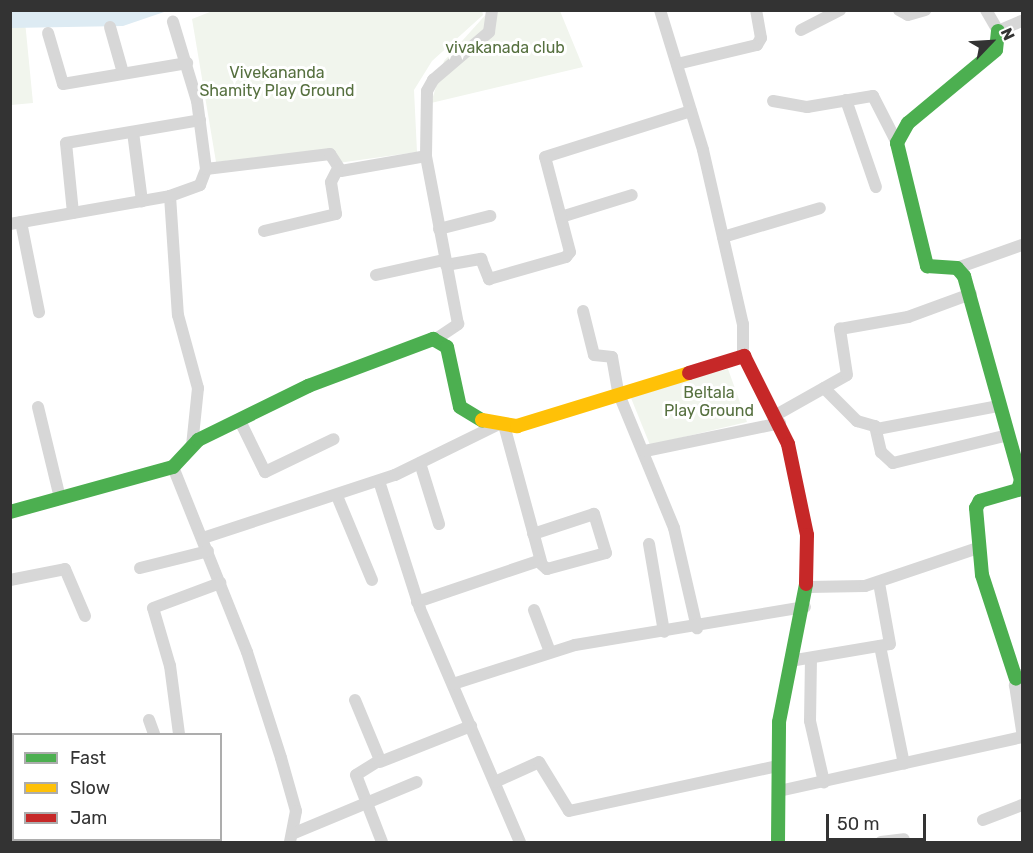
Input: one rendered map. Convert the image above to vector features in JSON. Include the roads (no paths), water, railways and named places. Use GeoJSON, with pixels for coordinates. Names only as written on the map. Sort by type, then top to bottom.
{"type":"FeatureCollection","features":[{"type":"Feature","properties":{"kind":"street"},"geometry":{"type":"LineString","coordinates":[[10,512],[173,467],[192,446],[308,386],[436,339],[458,324],[426,156],[429,87],[489,32],[492,10]]}},
{"type":"Feature","properties":{"kind":"street"},"geometry":{"type":"LineString","coordinates":[[660,10],[691,111],[723,237],[743,324],[743,356],[778,419],[803,502],[807,587],[805,607],[790,661],[778,766],[778,843]]}},
{"type":"Feature","properties":{"kind":"street"},"geometry":{"type":"LineString","coordinates":[[676,64],[757,45],[761,38],[756,10]]}},
{"type":"Feature","properties":{"kind":"street"},"geometry":{"type":"LineString","coordinates":[[801,30],[840,10]]}},
{"type":"Feature","properties":{"kind":"street"},"geometry":{"type":"LineString","coordinates":[[899,10],[908,15],[925,10]]}},
{"type":"Feature","properties":{"kind":"street"},"geometry":{"type":"LineString","coordinates":[[897,143],[908,123],[996,50],[998,31],[986,10]]}},
{"type":"Feature","properties":{"kind":"street"},"geometry":{"type":"LineString","coordinates":[[998,31],[1023,21]]}},
{"type":"Feature","properties":{"kind":"street"},"geometry":{"type":"LineString","coordinates":[[39,312],[16,223],[170,196],[196,188],[206,169],[200,120],[187,63],[173,22]]}},
{"type":"Feature","properties":{"kind":"street"},"geometry":{"type":"LineString","coordinates":[[110,27],[123,73]]}},
{"type":"Feature","properties":{"kind":"street"},"geometry":{"type":"LineString","coordinates":[[48,33],[62,84],[187,63]]}},
{"type":"Feature","properties":{"kind":"street"},"geometry":{"type":"LineString","coordinates":[[773,101],[807,107],[873,96],[897,143],[927,266],[957,268],[1023,245]]}},
{"type":"Feature","properties":{"kind":"street"},"geometry":{"type":"LineString","coordinates":[[846,100],[876,187]]}},
{"type":"Feature","properties":{"kind":"street"},"geometry":{"type":"LineString","coordinates":[[376,275],[481,259],[489,279],[566,257],[570,252],[547,155],[691,111]]}},
{"type":"Feature","properties":{"kind":"street"},"geometry":{"type":"LineString","coordinates":[[72,213],[64,144],[200,120]]}},
{"type":"Feature","properties":{"kind":"street"},"geometry":{"type":"LineString","coordinates":[[133,132],[142,201]]}},
{"type":"Feature","properties":{"kind":"street"},"geometry":{"type":"LineString","coordinates":[[206,169],[330,154],[337,170]]}},
{"type":"Feature","properties":{"kind":"street"},"geometry":{"type":"LineString","coordinates":[[337,170],[426,156]]}},
{"type":"Feature","properties":{"kind":"street"},"geometry":{"type":"LineString","coordinates":[[264,231],[336,214],[331,182],[337,170]]}},
{"type":"Feature","properties":{"kind":"street"},"geometry":{"type":"LineString","coordinates":[[561,217],[632,195]]}},
{"type":"Feature","properties":{"kind":"street"},"geometry":{"type":"LineString","coordinates":[[170,196],[178,315],[198,388],[192,446]]}},
{"type":"Feature","properties":{"kind":"street"},"geometry":{"type":"LineString","coordinates":[[723,237],[820,208]]}},
{"type":"Feature","properties":{"kind":"street"},"geometry":{"type":"LineString","coordinates":[[439,230],[490,216]]}},
{"type":"Feature","properties":{"kind":"street"},"geometry":{"type":"LineString","coordinates":[[957,268],[971,294],[999,406],[1008,435],[1019,456],[1020,489],[976,505],[978,548],[994,623],[1019,677],[1023,731]]}},
{"type":"Feature","properties":{"kind":"street"},"geometry":{"type":"LineString","coordinates":[[645,451],[778,419],[848,373],[840,329],[908,317],[971,294]]}},
{"type":"Feature","properties":{"kind":"street"},"geometry":{"type":"LineString","coordinates":[[583,311],[594,356],[612,357],[618,392],[645,451],[674,528],[697,628]]}},
{"type":"Feature","properties":{"kind":"street"},"geometry":{"type":"LineString","coordinates":[[436,339],[447,347],[455,401],[502,425],[533,534],[541,561],[547,569],[606,553],[595,514],[533,534]]}},
{"type":"Feature","properties":{"kind":"street"},"geometry":{"type":"LineString","coordinates":[[203,538],[379,481],[502,425],[527,424],[618,392],[743,356]]}},
{"type":"Feature","properties":{"kind":"street"},"geometry":{"type":"LineString","coordinates":[[824,388],[857,421],[877,429],[999,406]]}},
{"type":"Feature","properties":{"kind":"street"},"geometry":{"type":"LineString","coordinates":[[38,407],[60,498]]}},
{"type":"Feature","properties":{"kind":"street"},"geometry":{"type":"LineString","coordinates":[[240,421],[265,472],[334,439]]}},
{"type":"Feature","properties":{"kind":"street"},"geometry":{"type":"LineString","coordinates":[[877,429],[881,452],[897,463],[1008,435]]}},
{"type":"Feature","properties":{"kind":"street"},"geometry":{"type":"LineString","coordinates":[[420,463],[439,524]]}},
{"type":"Feature","properties":{"kind":"street"},"geometry":{"type":"LineString","coordinates":[[173,467],[220,583],[296,811],[291,838]]}},
{"type":"Feature","properties":{"kind":"street"},"geometry":{"type":"LineString","coordinates":[[379,481],[417,602],[520,843]]}},
{"type":"Feature","properties":{"kind":"street"},"geometry":{"type":"LineString","coordinates":[[337,495],[372,580]]}},
{"type":"Feature","properties":{"kind":"street"},"geometry":{"type":"LineString","coordinates":[[649,544],[664,632]]}},
{"type":"Feature","properties":{"kind":"street"},"geometry":{"type":"LineString","coordinates":[[807,587],[879,583],[978,548]]}},
{"type":"Feature","properties":{"kind":"street"},"geometry":{"type":"LineString","coordinates":[[140,567],[208,551]]}},
{"type":"Feature","properties":{"kind":"street"},"geometry":{"type":"LineString","coordinates":[[417,602],[541,561]]}},
{"type":"Feature","properties":{"kind":"street"},"geometry":{"type":"LineString","coordinates":[[10,580],[64,569],[85,616]]}},
{"type":"Feature","properties":{"kind":"street"},"geometry":{"type":"LineString","coordinates":[[179,733],[170,666],[153,608],[220,583]]}},
{"type":"Feature","properties":{"kind":"street"},"geometry":{"type":"LineString","coordinates":[[790,661],[880,646],[891,641],[879,583]]}},
{"type":"Feature","properties":{"kind":"street"},"geometry":{"type":"LineString","coordinates":[[453,684],[550,652],[697,628],[805,607]]}},
{"type":"Feature","properties":{"kind":"street"},"geometry":{"type":"LineString","coordinates":[[534,610],[550,652]]}},
{"type":"Feature","properties":{"kind":"street"},"geometry":{"type":"LineString","coordinates":[[880,646],[904,764]]}},
{"type":"Feature","properties":{"kind":"street"},"geometry":{"type":"LineString","coordinates":[[812,658],[810,721],[824,782]]}},
{"type":"Feature","properties":{"kind":"street"},"geometry":{"type":"LineString","coordinates":[[355,700],[380,762]]}},
{"type":"Feature","properties":{"kind":"street"},"geometry":{"type":"LineString","coordinates":[[149,720],[153,733]]}},
{"type":"Feature","properties":{"kind":"street"},"geometry":{"type":"LineString","coordinates":[[382,843],[356,772],[471,726]]}},
{"type":"Feature","properties":{"kind":"street"},"geometry":{"type":"LineString","coordinates":[[779,790],[1023,737]]}},
{"type":"Feature","properties":{"kind":"street"},"geometry":{"type":"LineString","coordinates":[[495,782],[538,762],[569,811],[778,766]]}},
{"type":"Feature","properties":{"kind":"street"},"geometry":{"type":"LineString","coordinates":[[291,838],[417,782]]}},
{"type":"Feature","properties":{"kind":"street"},"geometry":{"type":"LineString","coordinates":[[984,820],[1023,805]]}},
{"type":"Feature","properties":{"kind":"street"},"geometry":{"type":"LineString","coordinates":[[881,843],[904,838]]}},
{"type":"Feature","properties":{"kind":"park label","name":"vivakanada club"},"geometry":{"type":"Point","coordinates":[505,48]}},
{"type":"Feature","properties":{"kind":"park label","name":"Vivekananda Shamity Play Ground"},"geometry":{"type":"Point","coordinates":[277,82]}},
{"type":"Feature","properties":{"kind":"park label","name":"Beltala Play Ground"},"geometry":{"type":"Point","coordinates":[709,402]}}]}
